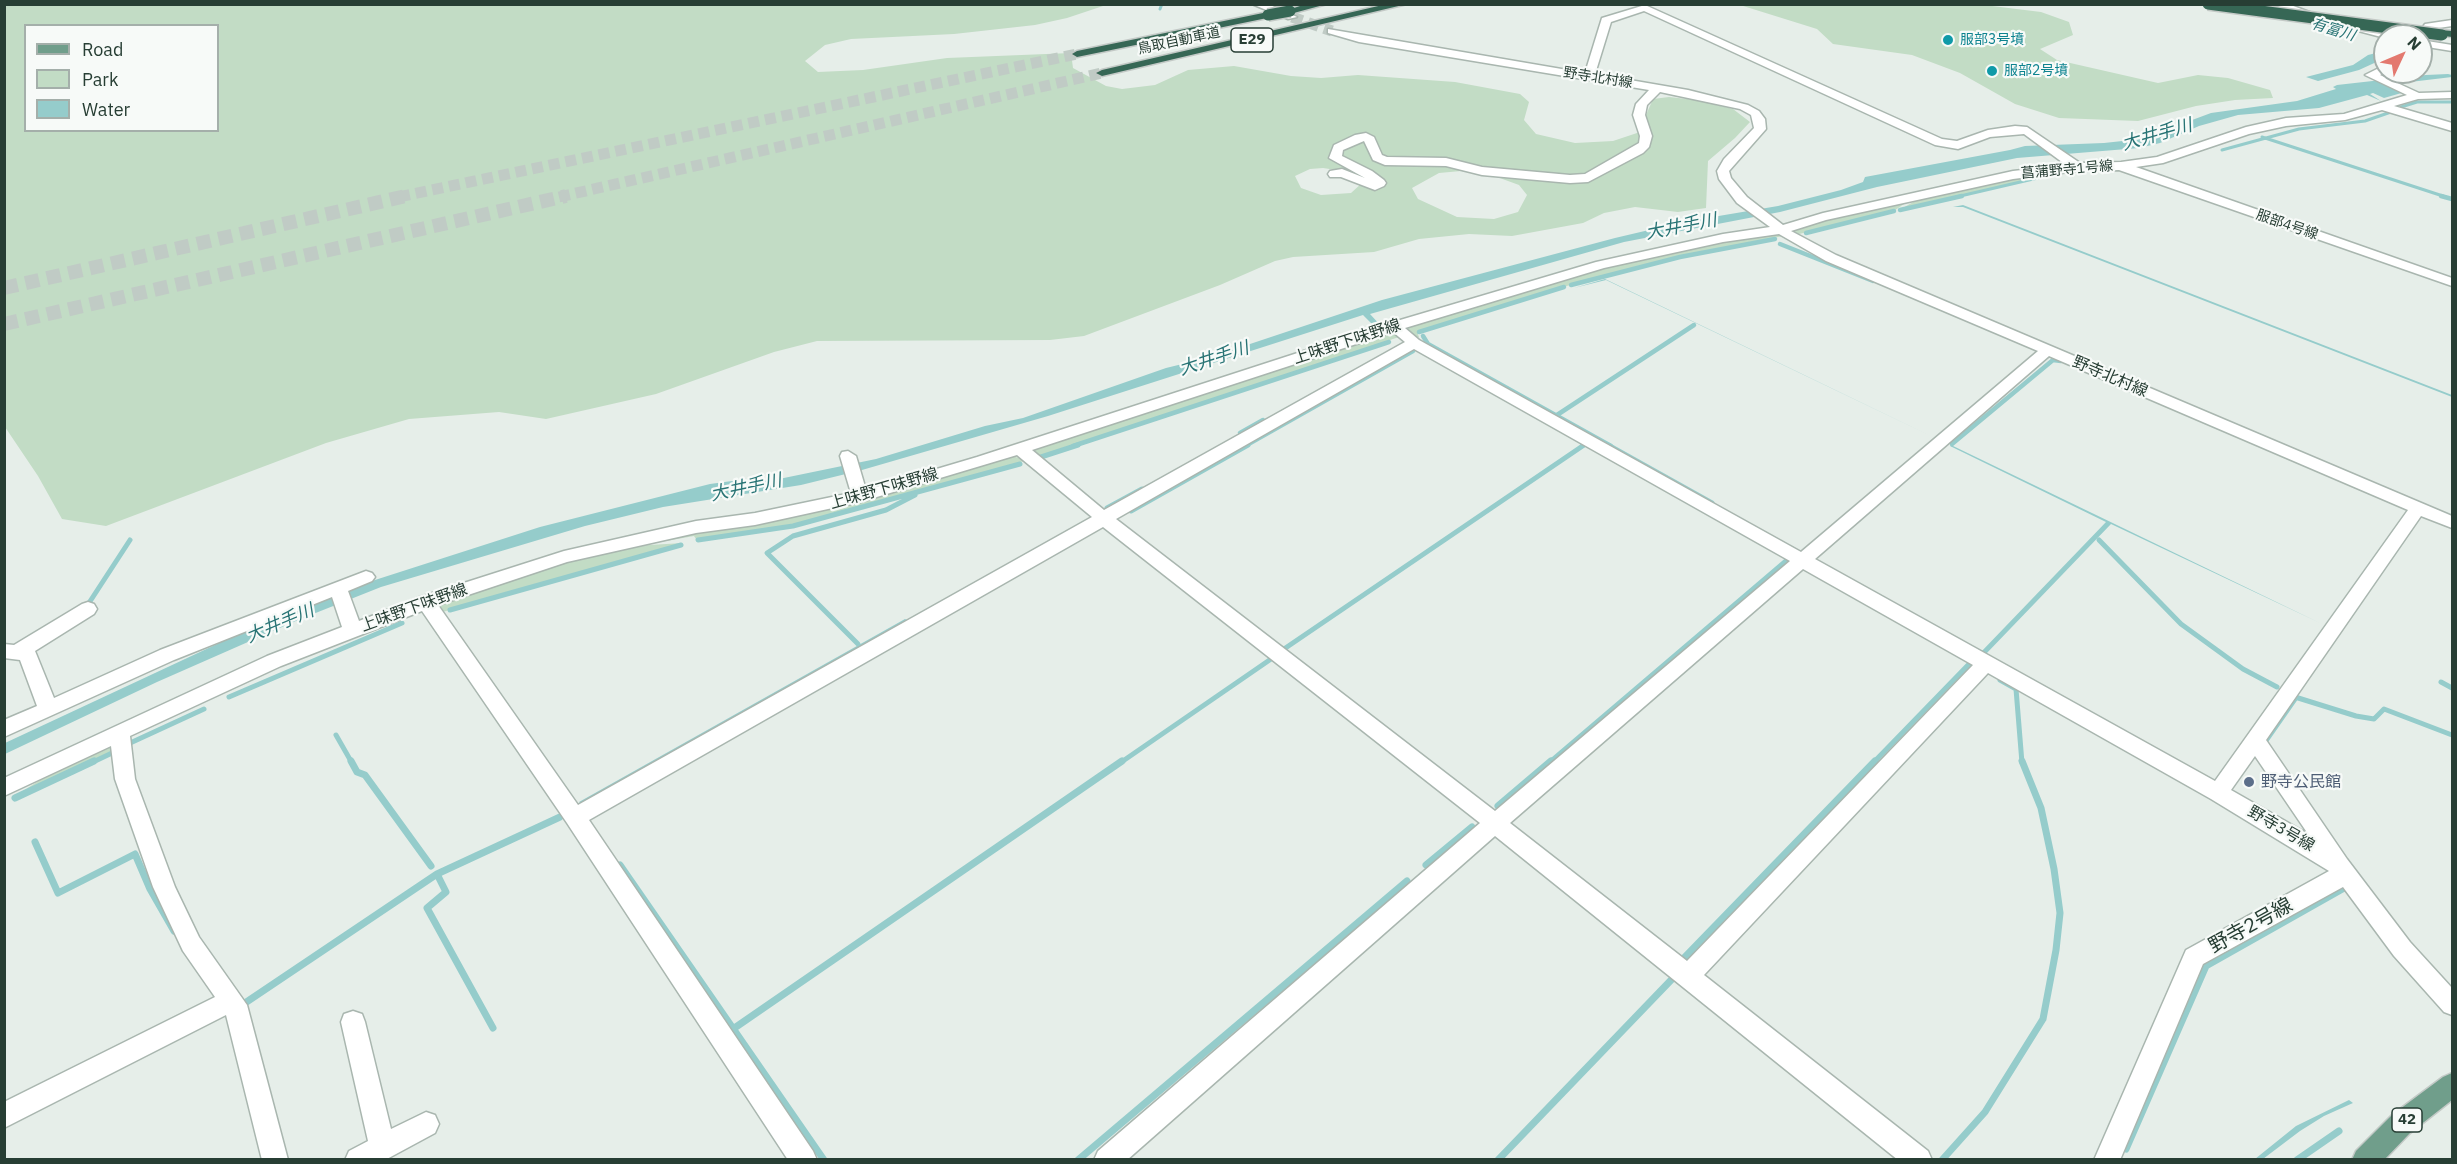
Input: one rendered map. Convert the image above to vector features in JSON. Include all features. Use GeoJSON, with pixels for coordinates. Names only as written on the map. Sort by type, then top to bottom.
{"type":"FeatureCollection","features":[{"type":"Feature","properties":{"kind":"highway","name":"鳥取自動車道"},"geometry":{"type":"LineString","coordinates":[[1077,54],[1268,15],[1291,14],[1322,4]]}},
{"type":"Feature","properties":{"kind":"highway","name":"鳥取自動車道"},"geometry":{"type":"LineString","coordinates":[[1102,73],[1402,4]]}},
{"type":"Feature","properties":{"kind":"highway"},"geometry":{"type":"LineString","coordinates":[[2208,4],[2447,34]]}},
{"type":"Feature","properties":{"kind":"highway"},"geometry":{"type":"LineString","coordinates":[[2222,4],[2447,34]]}},
{"type":"Feature","properties":{"kind":"main road","name":"42"},"geometry":{"type":"LineString","coordinates":[[2365,1160],[2401,1124],[2452,1085]]}},
{"type":"Feature","properties":{"kind":"street"},"geometry":{"type":"LineString","coordinates":[[1257,4],[1291,14]]}},
{"type":"Feature","properties":{"kind":"street"},"geometry":{"type":"LineString","coordinates":[[2276,4],[2373,32]]}},
{"type":"Feature","properties":{"kind":"street"},"geometry":{"type":"LineString","coordinates":[[2295,10],[2308,4]]}},
{"type":"Feature","properties":{"kind":"street"},"geometry":{"type":"LineString","coordinates":[[1589,76],[1606,20],[1642,6],[1948,145],[1958,145],[1988,134],[2015,130],[2027,131],[2038,136],[2074,164]]}},
{"type":"Feature","properties":{"kind":"street"},"geometry":{"type":"LineString","coordinates":[[2433,25],[2452,23]]}},
{"type":"Feature","properties":{"kind":"street","name":"野寺北村線"},"geometry":{"type":"LineString","coordinates":[[1332,31],[1359,39],[1722,100],[1755,113],[1759,119],[1760,129],[1728,162],[1723,171],[1728,185],[1742,200],[1776,227],[1831,258],[2452,522]]}},
{"type":"Feature","properties":{"kind":"street"},"geometry":{"type":"LineString","coordinates":[[2433,45],[2452,48]]}},
{"type":"Feature","properties":{"kind":"street"},"geometry":{"type":"LineString","coordinates":[[2398,84],[2415,95],[2452,95]]}},
{"type":"Feature","properties":{"kind":"street"},"geometry":{"type":"LineString","coordinates":[[1334,174],[1350,175],[1375,186],[1380,183],[1368,174],[1335,158],[1338,148],[1366,137],[1370,140],[1377,157],[1385,161],[1446,162],[1482,171],[1570,179],[1588,178],[1639,150],[1645,144],[1646,136],[1639,115],[1642,104],[1658,88]]}},
{"type":"Feature","properties":{"kind":"street","name":"菖蒲野寺1号線"},"geometry":{"type":"LineString","coordinates":[[1776,227],[2013,175],[2074,164],[2121,166],[2171,157],[2212,141],[2266,126],[2345,117],[2384,107],[2415,95]]}},
{"type":"Feature","properties":{"kind":"street"},"geometry":{"type":"LineString","coordinates":[[2384,107],[2452,127]]}},
{"type":"Feature","properties":{"kind":"street","name":"服部4号線"},"geometry":{"type":"LineString","coordinates":[[2121,166],[2452,282]]}},
{"type":"Feature","properties":{"kind":"street","name":"上味野下味野線"},"geometry":{"type":"LineString","coordinates":[[4,788],[352,627],[564,557],[696,527],[755,519],[859,493],[1020,449],[1395,326],[1601,265],[1776,227]]}},
{"type":"Feature","properties":{"kind":"street","name":"野寺3号線"},"geometry":{"type":"LineString","coordinates":[[1395,326],[1414,343],[2218,793],[2321,853],[2342,868]]}},
{"type":"Feature","properties":{"kind":"street"},"geometry":{"type":"LineString","coordinates":[[575,817],[1414,343]]}},
{"type":"Feature","properties":{"kind":"street"},"geometry":{"type":"LineString","coordinates":[[1107,1160],[1495,823],[2048,350]]}},
{"type":"Feature","properties":{"kind":"street"},"geometry":{"type":"LineString","coordinates":[[1020,449],[1103,518],[1495,823],[1919,1160]]}},
{"type":"Feature","properties":{"kind":"street"},"geometry":{"type":"LineString","coordinates":[[848,456],[859,493]]}},
{"type":"Feature","properties":{"kind":"street"},"geometry":{"type":"LineString","coordinates":[[2218,793],[2254,738],[2418,508]]}},
{"type":"Feature","properties":{"kind":"street"},"geometry":{"type":"LineString","coordinates":[[4,729],[167,655],[366,577]]}},
{"type":"Feature","properties":{"kind":"street"},"geometry":{"type":"LineString","coordinates":[[337,589],[352,627]]}},
{"type":"Feature","properties":{"kind":"street"},"geometry":{"type":"LineString","coordinates":[[426,602],[575,817],[804,1160]]}},
{"type":"Feature","properties":{"kind":"street"},"geometry":{"type":"LineString","coordinates":[[11,651],[88,609]]}},
{"type":"Feature","properties":{"kind":"street"},"geometry":{"type":"LineString","coordinates":[[11,651],[27,654],[48,709]]}},
{"type":"Feature","properties":{"kind":"street"},"geometry":{"type":"LineString","coordinates":[[1688,976],[1986,663]]}},
{"type":"Feature","properties":{"kind":"street"},"geometry":{"type":"LineString","coordinates":[[119,734],[125,779],[164,887],[191,944],[235,1005],[275,1160]]}},
{"type":"Feature","properties":{"kind":"street"},"geometry":{"type":"LineString","coordinates":[[2254,738],[2342,868],[2402,949],[2452,1004]]}},
{"type":"Feature","properties":{"kind":"street","name":"野寺2号線"},"geometry":{"type":"LineString","coordinates":[[2107,1160],[2194,957],[2336,880],[2342,868]]}},
{"type":"Feature","properties":{"kind":"street"},"geometry":{"type":"LineString","coordinates":[[4,1116],[230,1000]]}},
{"type":"Feature","properties":{"kind":"street"},"geometry":{"type":"LineString","coordinates":[[353,1022],[382,1147]]}},
{"type":"Feature","properties":{"kind":"street"},"geometry":{"type":"LineString","coordinates":[[358,1160],[426,1124]]}},
{"type":"Feature","properties":{"kind":"green space"},"geometry":{"type":"Polygon","coordinates":[[[1976,4],[2041,12],[2069,22],[2073,35],[2040,49],[2057,60],[2158,83],[2198,75],[2228,78],[2270,90],[2273,98],[2235,100],[2196,106],[2138,121],[2059,118],[2015,104],[1960,73],[1912,55],[1833,44],[1817,29],[1740,5],[1976,4]]]}},
{"type":"Feature","properties":{"kind":"green space"},"geometry":{"type":"Polygon","coordinates":[[[4,5],[1106,5],[1067,18],[1035,25],[954,34],[851,39],[825,45],[805,61],[818,72],[863,70],[947,58],[1071,53],[1073,68],[1106,86],[1122,89],[1155,85],[1188,70],[1234,66],[1291,76],[1321,78],[1358,75],[1455,82],[1520,94],[1529,102],[1524,120],[1536,134],[1575,143],[1613,141],[1649,129],[1646,115],[1653,99],[1669,97],[1696,100],[1733,109],[1750,122],[1708,161],[1706,208],[1678,212],[1635,207],[1604,213],[1583,223],[1512,236],[1469,234],[1419,239],[1374,252],[1293,257],[1275,261],[1220,285],[1084,336],[1050,340],[817,341],[774,352],[656,394],[546,419],[499,412],[409,419],[326,443],[106,526],[62,519],[38,476],[5,427],[4,5]],[[1310,169],[1295,176],[1301,188],[1321,195],[1351,193],[1362,183],[1343,171],[1310,169]],[[1461,171],[1439,173],[1412,188],[1418,199],[1457,217],[1494,219],[1518,212],[1527,195],[1519,185],[1497,177],[1461,171]]]}},
{"type":"Feature","properties":{"kind":"green space"},"geometry":{"type":"Polygon","coordinates":[[[2121,168],[2060,172],[1901,209],[1922,197],[2044,171],[2121,168]]]}},
{"type":"Feature","properties":{"kind":"green space"},"geometry":{"type":"Polygon","coordinates":[[[1911,199],[1894,211],[1795,235],[1790,230],[1799,226],[1911,199]]]}},
{"type":"Feature","properties":{"kind":"green space"},"geometry":{"type":"Polygon","coordinates":[[[1778,233],[1783,236],[1677,257],[1570,285],[1417,332],[1419,337],[1414,339],[1402,329],[1406,325],[1629,261],[1719,242],[1778,233]]]}},
{"type":"Feature","properties":{"kind":"green space"},"geometry":{"type":"Polygon","coordinates":[[[1390,330],[1402,336],[1033,458],[1032,449],[1390,330]]]}},
{"type":"Feature","properties":{"kind":"green space"},"geometry":{"type":"Polygon","coordinates":[[[1011,456],[1028,460],[792,525],[696,539],[694,536],[649,544],[628,545],[1011,456]]]}},
{"type":"Feature","properties":{"kind":"green space"},"geometry":{"type":"Polygon","coordinates":[[[683,543],[439,613],[436,606],[444,599],[579,556],[633,546],[683,543]]]}},
{"type":"Feature","properties":{"kind":"green space"},"geometry":{"type":"Polygon","coordinates":[[[109,743],[119,749],[12,798],[84,752],[109,743]]]}},
{"type":"Feature","properties":{"kind":"water"},"geometry":{"type":"Polygon","coordinates":[[[2373,54],[2373,64],[2359,70],[2318,81],[2306,77],[2353,65],[2373,54]]]}},
{"type":"Feature","properties":{"kind":"water"},"geometry":{"type":"Polygon","coordinates":[[[2448,74],[2452,77],[2433,79],[2433,75],[2448,74]]]}},
{"type":"Feature","properties":{"kind":"water","name":"大井手川"},"geometry":{"type":"Polygon","coordinates":[[[2373,81],[2373,84],[2403,84],[2400,85],[2405,92],[2384,98],[2370,94],[2381,101],[2367,95],[2319,108],[2238,115],[2199,126],[2160,143],[2139,148],[2017,158],[1877,187],[1780,212],[1624,242],[1370,314],[1381,326],[1376,328],[1363,315],[1048,416],[862,470],[801,485],[663,507],[585,526],[381,587],[298,620],[157,682],[5,754],[5,743],[260,624],[375,580],[540,527],[710,484],[779,479],[876,459],[985,426],[1023,418],[1166,368],[1211,357],[1382,300],[1615,238],[1683,222],[1778,206],[1841,190],[1863,182],[1865,177],[2025,146],[2141,139],[2211,113],[2297,101],[2336,89],[2333,87],[2373,81]]]}},
{"type":"Feature","properties":{"kind":"water"},"geometry":{"type":"Polygon","coordinates":[[[1963,205],[2452,395],[2452,397],[1963,207],[1953,207],[1963,205]]]}},
{"type":"Feature","properties":{"kind":"water"},"geometry":{"type":"Polygon","coordinates":[[[1605,279],[1935,438],[1606,280],[1574,288],[1605,279]]]}},
{"type":"Feature","properties":{"kind":"water"},"geometry":{"type":"Polygon","coordinates":[[[1951,445],[2320,623],[2111,524],[1985,655],[1980,653],[2106,522],[1951,445]]]}},
{"type":"Feature","properties":{"kind":"water"},"geometry":{"type":"Polygon","coordinates":[[[905,619],[907,620],[581,804],[579,802],[905,619]]]}},
{"type":"Feature","properties":{"kind":"water"},"geometry":{"type":"Polygon","coordinates":[[[2349,1100],[2353,1103],[2324,1116],[2263,1159],[2255,1159],[2296,1126],[2349,1100]]]}},
{"type":"Feature","properties":{"kind":"waterway"},"geometry":{"type":"LineString","coordinates":[[1160,9],[1162,4]]}},
{"type":"Feature","properties":{"kind":"waterway"},"geometry":{"type":"LineString","coordinates":[[2401,107],[2417,102],[2452,102]]}},
{"type":"Feature","properties":{"kind":"waterway"},"geometry":{"type":"LineString","coordinates":[[2265,138],[2299,129],[2365,121],[2391,112]]}},
{"type":"Feature","properties":{"kind":"waterway"},"geometry":{"type":"LineString","coordinates":[[2222,150],[2265,138]]}},
{"type":"Feature","properties":{"kind":"waterway"},"geometry":{"type":"LineString","coordinates":[[2265,138],[2446,197]]}},
{"type":"Feature","properties":{"kind":"waterway"},"geometry":{"type":"LineString","coordinates":[[1956,197],[2059,173]]}},
{"type":"Feature","properties":{"kind":"waterway"},"geometry":{"type":"LineString","coordinates":[[1900,210],[1962,196]]}},
{"type":"Feature","properties":{"kind":"waterway"},"geometry":{"type":"LineString","coordinates":[[2441,196],[2452,199]]}},
{"type":"Feature","properties":{"kind":"waterway"},"geometry":{"type":"LineString","coordinates":[[1806,233],[1894,211]]}},
{"type":"Feature","properties":{"kind":"waterway"},"geometry":{"type":"LineString","coordinates":[[1571,285],[1680,257],[1775,239]]}},
{"type":"Feature","properties":{"kind":"waterway"},"geometry":{"type":"LineString","coordinates":[[1780,244],[1873,281]]}},
{"type":"Feature","properties":{"kind":"waterway"},"geometry":{"type":"LineString","coordinates":[[1419,332],[1564,287]]}},
{"type":"Feature","properties":{"kind":"waterway"},"geometry":{"type":"LineString","coordinates":[[1557,415],[1694,325]]}},
{"type":"Feature","properties":{"kind":"waterway"},"geometry":{"type":"LineString","coordinates":[[1423,336],[1428,344],[1611,446]]}},
{"type":"Feature","properties":{"kind":"waterway"},"geometry":{"type":"LineString","coordinates":[[1073,446],[1389,342]]}},
{"type":"Feature","properties":{"kind":"waterway"},"geometry":{"type":"LineString","coordinates":[[1245,446],[1413,351]]}},
{"type":"Feature","properties":{"kind":"waterway"},"geometry":{"type":"LineString","coordinates":[[1952,444],[2053,360],[2061,361]]}},
{"type":"Feature","properties":{"kind":"waterway"},"geometry":{"type":"LineString","coordinates":[[1240,433],[1263,420]]}},
{"type":"Feature","properties":{"kind":"waterway"},"geometry":{"type":"LineString","coordinates":[[1582,446],[1587,443]]}},
{"type":"Feature","properties":{"kind":"waterway"},"geometry":{"type":"LineString","coordinates":[[1041,457],[1078,445]]}},
{"type":"Feature","properties":{"kind":"waterway"},"geometry":{"type":"LineString","coordinates":[[1131,511],[1248,445]]}},
{"type":"Feature","properties":{"kind":"waterway"},"geometry":{"type":"LineString","coordinates":[[1284,649],[1584,445]]}},
{"type":"Feature","properties":{"kind":"waterway"},"geometry":{"type":"LineString","coordinates":[[1608,445],[1712,503]]}},
{"type":"Feature","properties":{"kind":"waterway"},"geometry":{"type":"LineString","coordinates":[[698,540],[793,526],[1020,464]]}},
{"type":"Feature","properties":{"kind":"waterway"},"geometry":{"type":"LineString","coordinates":[[1107,508],[1142,489]]}},
{"type":"Feature","properties":{"kind":"waterway"},"geometry":{"type":"LineString","coordinates":[[858,644],[767,553],[793,536],[886,510],[915,495]]}},
{"type":"Feature","properties":{"kind":"waterway"},"geometry":{"type":"LineString","coordinates":[[87,606],[130,540]]}},
{"type":"Feature","properties":{"kind":"waterway"},"geometry":{"type":"LineString","coordinates":[[2099,540],[2181,624],[2243,669],[2277,687]]}},
{"type":"Feature","properties":{"kind":"waterway"},"geometry":{"type":"LineString","coordinates":[[450,610],[681,545]]}},
{"type":"Feature","properties":{"kind":"waterway"},"geometry":{"type":"LineString","coordinates":[[1549,763],[1786,561]]}},
{"type":"Feature","properties":{"kind":"waterway"},"geometry":{"type":"LineString","coordinates":[[229,697],[402,623]]}},
{"type":"Feature","properties":{"kind":"waterway"},"geometry":{"type":"LineString","coordinates":[[1120,763],[1271,659]]}},
{"type":"Feature","properties":{"kind":"waterway"},"geometry":{"type":"LineString","coordinates":[[1873,763],[1972,661]]}},
{"type":"Feature","properties":{"kind":"waterway"},"geometry":{"type":"LineString","coordinates":[[2000,680],[2016,689],[2022,763]]}},
{"type":"Feature","properties":{"kind":"waterway"},"geometry":{"type":"LineString","coordinates":[[2441,682],[2452,688]]}},
{"type":"Feature","properties":{"kind":"waterway"},"geometry":{"type":"LineString","coordinates":[[2295,697],[2356,716],[2374,719],[2384,709],[2452,735]]}},
{"type":"Feature","properties":{"kind":"waterway"},"geometry":{"type":"LineString","coordinates":[[2265,742],[2295,699]]}},
{"type":"Feature","properties":{"kind":"waterway"},"geometry":{"type":"LineString","coordinates":[[128,744],[204,709]]}},
{"type":"Feature","properties":{"kind":"waterway"},"geometry":{"type":"LineString","coordinates":[[336,735],[352,763]]}},
{"type":"Feature","properties":{"kind":"waterway"},"geometry":{"type":"LineString","coordinates":[[91,763],[112,753]]}},
{"type":"Feature","properties":{"kind":"waterway"},"geometry":{"type":"LineString","coordinates":[[15,798],[94,761]]}},
{"type":"Feature","properties":{"kind":"waterway"},"geometry":{"type":"LineString","coordinates":[[351,761],[357,772],[365,775],[431,866]]}},
{"type":"Feature","properties":{"kind":"waterway"},"geometry":{"type":"LineString","coordinates":[[733,1029],[1122,761]]}},
{"type":"Feature","properties":{"kind":"waterway"},"geometry":{"type":"LineString","coordinates":[[1498,806],[1551,761]]}},
{"type":"Feature","properties":{"kind":"waterway"},"geometry":{"type":"LineString","coordinates":[[1683,959],[1875,761]]}},
{"type":"Feature","properties":{"kind":"waterway"},"geometry":{"type":"LineString","coordinates":[[1942,1160],[1985,1112],[2043,1019],[2056,950],[2060,913],[2054,869],[2041,808],[2022,761]]}},
{"type":"Feature","properties":{"kind":"waterway"},"geometry":{"type":"LineString","coordinates":[[437,874],[560,817]]}},
{"type":"Feature","properties":{"kind":"waterway"},"geometry":{"type":"LineString","coordinates":[[1426,865],[1472,827]]}},
{"type":"Feature","properties":{"kind":"waterway"},"geometry":{"type":"LineString","coordinates":[[35,842],[58,893],[135,854],[150,889],[174,931]]}},
{"type":"Feature","properties":{"kind":"waterway"},"geometry":{"type":"LineString","coordinates":[[620,865],[733,1029]]}},
{"type":"Feature","properties":{"kind":"waterway"},"geometry":{"type":"LineString","coordinates":[[242,1005],[437,874]]}},
{"type":"Feature","properties":{"kind":"waterway"},"geometry":{"type":"LineString","coordinates":[[437,874],[446,892],[427,908],[493,1028]]}},
{"type":"Feature","properties":{"kind":"waterway"},"geometry":{"type":"LineString","coordinates":[[1078,1160],[1407,881]]}},
{"type":"Feature","properties":{"kind":"waterway"},"geometry":{"type":"LineString","coordinates":[[2126,1149],[2206,966],[2346,887]]}},
{"type":"Feature","properties":{"kind":"waterway"},"geometry":{"type":"LineString","coordinates":[[1498,1160],[1674,977]]}},
{"type":"Feature","properties":{"kind":"waterway"},"geometry":{"type":"LineString","coordinates":[[733,1029],[824,1160]]}},
{"type":"Feature","properties":{"kind":"waterway"},"geometry":{"type":"LineString","coordinates":[[2297,1160],[2339,1131]]}},
{"type":"Feature","properties":{"kind":"tunnel"},"geometry":{"type":"LineString","coordinates":[[1292,17],[1332,31]]}},
{"type":"Feature","properties":{"kind":"tunnel"},"geometry":{"type":"LineString","coordinates":[[399,197],[1077,54]]}},
{"type":"Feature","properties":{"kind":"tunnel"},"geometry":{"type":"LineString","coordinates":[[559,197],[1102,73]]}},
{"type":"Feature","properties":{"kind":"tunnel"},"geometry":{"type":"LineString","coordinates":[[4,288],[406,196]]}},
{"type":"Feature","properties":{"kind":"tunnel"},"geometry":{"type":"LineString","coordinates":[[4,324],[566,196]]}},
{"type":"Feature","properties":{"kind":"place","name":"服部3号墳"},"geometry":{"type":"Point","coordinates":[1948,40]}},
{"type":"Feature","properties":{"kind":"place","name":"服部2号墳"},"geometry":{"type":"Point","coordinates":[1992,71]}},
{"type":"Feature","properties":{"kind":"place","name":"野寺公民館"},"geometry":{"type":"Point","coordinates":[2249,782]}},
{"type":"Feature","properties":{"kind":"water label","name":"有富川"},"geometry":{"type":"Point","coordinates":[2333,30]}}]}
